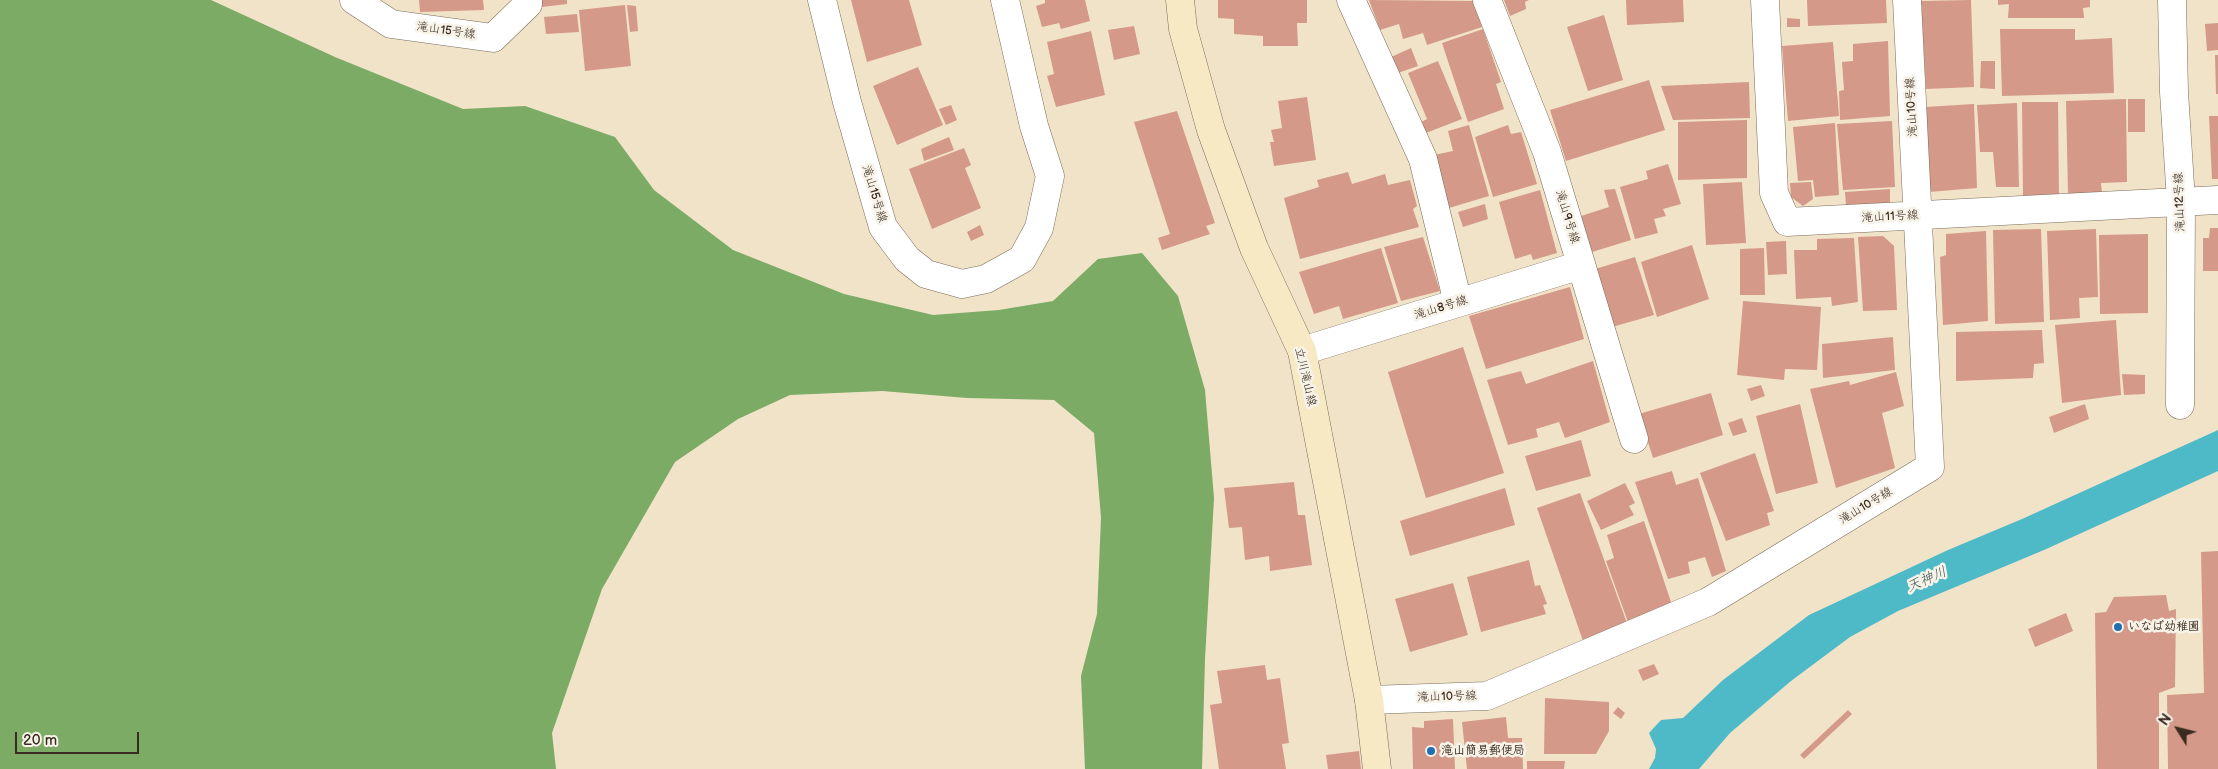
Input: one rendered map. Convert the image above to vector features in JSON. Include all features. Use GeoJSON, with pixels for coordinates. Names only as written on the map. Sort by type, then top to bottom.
{"type":"FeatureCollection","features":[{"type":"Feature","properties":{"kind":"street","name":"滝山15号線"},"geometry":{"type":"LineString","coordinates":[[354,0],[391,24],[492,38],[528,4],[528,0]]}},
{"type":"Feature","properties":{"kind":"street","name":"滝山15号線"},"geometry":{"type":"LineString","coordinates":[[822,0],[847,102],[883,227],[907,259],[926,274],[962,284],[986,279],[1022,259],[1039,228],[1050,176],[1034,126],[1005,0]]}},
{"type":"Feature","properties":{"kind":"street","name":"立川滝山線"},"geometry":{"type":"LineString","coordinates":[[1180,0],[1183,29],[1211,130],[1254,248],[1302,351],[1370,700],[1377,769]]}},
{"type":"Feature","properties":{"kind":"street"},"geometry":{"type":"LineString","coordinates":[[1352,0],[1423,159],[1458,302]]}},
{"type":"Feature","properties":{"kind":"street","name":"滝山9号線"},"geometry":{"type":"LineString","coordinates":[[1487,0],[1547,152],[1634,439]]}},
{"type":"Feature","properties":{"kind":"street","name":"滝山11号線"},"geometry":{"type":"LineString","coordinates":[[1765,0],[1774,193],[1787,222],[2218,200]]}},
{"type":"Feature","properties":{"kind":"street","name":"滝山10号線"},"geometry":{"type":"LineString","coordinates":[[1370,700],[1487,696],[1708,602],[1930,467],[1907,0]]}},
{"type":"Feature","properties":{"kind":"street","name":"滝山12号線"},"geometry":{"type":"LineString","coordinates":[[2172,0],[2174,92],[2181,201],[2180,405]]}},
{"type":"Feature","properties":{"kind":"street","name":"滝山8号線"},"geometry":{"type":"LineString","coordinates":[[1302,351],[1581,265]]}},
{"type":"Feature","properties":{"kind":"green space"},"geometry":{"type":"Polygon","coordinates":[[[0,0],[211,0],[335,57],[463,109],[525,106],[615,137],[654,190],[733,250],[844,294],[933,315],[999,310],[1053,301],[1098,259],[1142,253],[1178,296],[1205,390],[1214,498],[1205,659],[1202,769],[1085,769],[1081,676],[1097,614],[1101,518],[1094,433],[1054,400],[967,398],[882,391],[790,395],[738,419],[675,462],[602,589],[552,733],[556,769],[0,769],[0,0]]]}},
{"type":"Feature","properties":{"kind":"water","name":"天神川"},"geometry":{"type":"Polygon","coordinates":[[[2218,430],[2218,471],[2044,550],[1898,611],[1850,637],[1791,681],[1730,733],[1699,769],[1649,769],[1655,758],[1656,749],[1649,733],[1661,720],[1683,718],[1723,680],[1809,615],[1948,550],[2022,519],[2218,430]]]}},
{"type":"Feature","properties":{"kind":"building"},"geometry":{"type":"Polygon","coordinates":[[[419,0],[483,0],[484,10],[420,12],[419,0]]]}},
{"type":"Feature","properties":{"kind":"building"},"geometry":{"type":"Polygon","coordinates":[[[541,0],[567,0],[567,4],[542,7],[541,0]]]}},
{"type":"Feature","properties":{"kind":"building"},"geometry":{"type":"Polygon","coordinates":[[[851,0],[909,0],[922,45],[867,62],[851,0]]]}},
{"type":"Feature","properties":{"kind":"building"},"geometry":{"type":"Polygon","coordinates":[[[1045,0],[1085,0],[1090,21],[1061,29],[1059,23],[1042,27],[1036,6],[1045,3],[1045,0]]]}},
{"type":"Feature","properties":{"kind":"building"},"geometry":{"type":"Polygon","coordinates":[[[1218,0],[1307,0],[1307,23],[1297,23],[1298,46],[1263,46],[1263,36],[1234,34],[1234,19],[1218,18],[1218,0]]]}},
{"type":"Feature","properties":{"kind":"building"},"geometry":{"type":"Polygon","coordinates":[[[1369,0],[1474,1],[1482,27],[1427,45],[1423,33],[1403,39],[1399,24],[1380,30],[1369,0]]]}},
{"type":"Feature","properties":{"kind":"building"},"geometry":{"type":"Polygon","coordinates":[[[1504,0],[1529,0],[1525,2],[1526,9],[1510,16],[1504,0]]]}},
{"type":"Feature","properties":{"kind":"building"},"geometry":{"type":"Polygon","coordinates":[[[1626,0],[1683,0],[1684,22],[1627,25],[1626,0]]]}},
{"type":"Feature","properties":{"kind":"building"},"geometry":{"type":"Polygon","coordinates":[[[1807,0],[1886,0],[1887,23],[1808,26],[1807,0]]]}},
{"type":"Feature","properties":{"kind":"building"},"geometry":{"type":"Polygon","coordinates":[[[1971,0],[1974,87],[1926,89],[1921,1],[1971,0]]]}},
{"type":"Feature","properties":{"kind":"building"},"geometry":{"type":"Polygon","coordinates":[[[1998,0],[2090,0],[2090,7],[2083,8],[2084,18],[2008,18],[2009,4],[1998,5],[1998,0]]]}},
{"type":"Feature","properties":{"kind":"building"},"geometry":{"type":"Polygon","coordinates":[[[625,5],[631,66],[585,71],[579,10],[625,5]]]}},
{"type":"Feature","properties":{"kind":"building"},"geometry":{"type":"Polygon","coordinates":[[[627,5],[636,6],[638,31],[630,32],[627,5]]]}},
{"type":"Feature","properties":{"kind":"building"},"geometry":{"type":"Polygon","coordinates":[[[577,14],[579,32],[546,34],[544,17],[577,14]]]}},
{"type":"Feature","properties":{"kind":"building"},"geometry":{"type":"Polygon","coordinates":[[[1604,15],[1623,80],[1588,91],[1567,27],[1604,15]]]}},
{"type":"Feature","properties":{"kind":"building"},"geometry":{"type":"Polygon","coordinates":[[[1787,18],[1800,19],[1800,27],[1787,27],[1787,18]]]}},
{"type":"Feature","properties":{"kind":"building"},"geometry":{"type":"Polygon","coordinates":[[[2218,23],[2218,50],[2207,51],[2205,24],[2218,23]]]}},
{"type":"Feature","properties":{"kind":"building"},"geometry":{"type":"Polygon","coordinates":[[[1134,26],[1140,54],[1114,60],[1108,30],[1134,26]]]}},
{"type":"Feature","properties":{"kind":"building"},"geometry":{"type":"Polygon","coordinates":[[[1483,29],[1501,82],[1496,84],[1504,109],[1468,122],[1442,43],[1483,29]]]}},
{"type":"Feature","properties":{"kind":"building"},"geometry":{"type":"Polygon","coordinates":[[[2000,29],[2075,29],[2075,40],[2112,38],[2114,93],[2002,96],[2000,29]]]}},
{"type":"Feature","properties":{"kind":"building"},"geometry":{"type":"Polygon","coordinates":[[[1091,31],[1105,95],[1056,107],[1047,76],[1054,74],[1047,42],[1091,31]]]}},
{"type":"Feature","properties":{"kind":"building"},"geometry":{"type":"Polygon","coordinates":[[[1888,41],[1890,116],[1840,120],[1839,91],[1844,90],[1842,62],[1853,61],[1853,44],[1888,41]]]}},
{"type":"Feature","properties":{"kind":"building"},"geometry":{"type":"Polygon","coordinates":[[[1833,42],[1839,116],[1788,121],[1782,46],[1833,42]]]}},
{"type":"Feature","properties":{"kind":"building"},"geometry":{"type":"Polygon","coordinates":[[[1411,48],[1418,66],[1398,73],[1391,57],[1411,48]]]}},
{"type":"Feature","properties":{"kind":"building"},"geometry":{"type":"Polygon","coordinates":[[[2215,55],[2218,55],[2218,94],[2216,94],[2215,55]]]}},
{"type":"Feature","properties":{"kind":"building"},"geometry":{"type":"Polygon","coordinates":[[[1438,61],[1462,119],[1426,133],[1421,122],[1427,119],[1408,73],[1438,61]]]}},
{"type":"Feature","properties":{"kind":"building"},"geometry":{"type":"Polygon","coordinates":[[[1981,61],[1995,61],[1995,89],[1980,88],[1981,61]]]}},
{"type":"Feature","properties":{"kind":"building"},"geometry":{"type":"Polygon","coordinates":[[[918,67],[943,125],[897,145],[873,86],[918,67]]]}},
{"type":"Feature","properties":{"kind":"building"},"geometry":{"type":"Polygon","coordinates":[[[1649,80],[1665,130],[1566,161],[1550,110],[1649,80]]]}},
{"type":"Feature","properties":{"kind":"building"},"geometry":{"type":"Polygon","coordinates":[[[1749,82],[1750,118],[1673,120],[1661,86],[1749,82]]]}},
{"type":"Feature","properties":{"kind":"building"},"geometry":{"type":"Polygon","coordinates":[[[1307,97],[1316,160],[1274,166],[1270,142],[1274,142],[1271,130],[1282,128],[1278,101],[1307,97]]]}},
{"type":"Feature","properties":{"kind":"building"},"geometry":{"type":"Polygon","coordinates":[[[2126,99],[2127,182],[2101,183],[2102,194],[2068,194],[2066,101],[2126,99]]]}},
{"type":"Feature","properties":{"kind":"building"},"geometry":{"type":"Polygon","coordinates":[[[2128,99],[2145,99],[2145,132],[2128,132],[2128,99]]]}},
{"type":"Feature","properties":{"kind":"building"},"geometry":{"type":"Polygon","coordinates":[[[2022,102],[2058,102],[2059,197],[2023,196],[2022,102]]]}},
{"type":"Feature","properties":{"kind":"building"},"geometry":{"type":"Polygon","coordinates":[[[2017,103],[2019,187],[1996,187],[1993,152],[1980,152],[1977,105],[2017,103]]]}},
{"type":"Feature","properties":{"kind":"building"},"geometry":{"type":"Polygon","coordinates":[[[1974,104],[1977,188],[1929,192],[1925,107],[1974,104]]]}},
{"type":"Feature","properties":{"kind":"building"},"geometry":{"type":"Polygon","coordinates":[[[951,105],[957,120],[946,125],[939,109],[951,105]]]}},
{"type":"Feature","properties":{"kind":"building"},"geometry":{"type":"Polygon","coordinates":[[[1177,111],[1215,223],[1206,226],[1210,234],[1162,250],[1158,238],[1170,234],[1134,122],[1177,111]]]}},
{"type":"Feature","properties":{"kind":"building"},"geometry":{"type":"Polygon","coordinates":[[[2209,116],[2218,116],[2218,179],[2212,179],[2209,116]]]}},
{"type":"Feature","properties":{"kind":"building"},"geometry":{"type":"Polygon","coordinates":[[[1747,120],[1747,178],[1678,180],[1678,122],[1747,120]]]}},
{"type":"Feature","properties":{"kind":"building"},"geometry":{"type":"Polygon","coordinates":[[[1892,121],[1895,187],[1843,190],[1837,124],[1892,121]]]}},
{"type":"Feature","properties":{"kind":"building"},"geometry":{"type":"Polygon","coordinates":[[[1835,123],[1839,195],[1815,197],[1813,180],[1798,181],[1793,127],[1835,123]]]}},
{"type":"Feature","properties":{"kind":"building"},"geometry":{"type":"Polygon","coordinates":[[[1469,125],[1489,196],[1449,208],[1434,155],[1453,151],[1448,131],[1469,125]]]}},
{"type":"Feature","properties":{"kind":"building"},"geometry":{"type":"Polygon","coordinates":[[[1508,125],[1511,134],[1521,132],[1537,184],[1493,197],[1475,137],[1508,125]]]}},
{"type":"Feature","properties":{"kind":"building"},"geometry":{"type":"Polygon","coordinates":[[[949,137],[954,150],[924,161],[921,149],[949,137]]]}},
{"type":"Feature","properties":{"kind":"building"},"geometry":{"type":"Polygon","coordinates":[[[964,148],[971,165],[965,168],[981,208],[932,229],[909,169],[964,148]]]}},
{"type":"Feature","properties":{"kind":"building"},"geometry":{"type":"Polygon","coordinates":[[[1668,164],[1681,204],[1663,209],[1666,216],[1654,219],[1658,233],[1635,239],[1620,187],[1648,179],[1646,171],[1668,164]]]}},
{"type":"Feature","properties":{"kind":"building"},"geometry":{"type":"Polygon","coordinates":[[[1348,172],[1352,184],[1385,174],[1388,185],[1410,180],[1417,206],[1413,209],[1419,227],[1300,259],[1284,198],[1319,187],[1317,180],[1348,172]]]}},
{"type":"Feature","properties":{"kind":"building"},"geometry":{"type":"Polygon","coordinates":[[[1742,182],[1746,243],[1706,245],[1703,184],[1742,182]]]}},
{"type":"Feature","properties":{"kind":"building"},"geometry":{"type":"Polygon","coordinates":[[[1811,182],[1813,199],[1803,206],[1791,197],[1790,183],[1811,182]]]}},
{"type":"Feature","properties":{"kind":"building"},"geometry":{"type":"Polygon","coordinates":[[[1615,189],[1631,240],[1592,252],[1581,216],[1609,207],[1604,190],[1615,189]]]}},
{"type":"Feature","properties":{"kind":"building"},"geometry":{"type":"Polygon","coordinates":[[[1890,189],[1890,204],[1846,205],[1845,192],[1890,189]]]}},
{"type":"Feature","properties":{"kind":"building"},"geometry":{"type":"Polygon","coordinates":[[[1540,190],[1557,253],[1533,260],[1531,254],[1515,259],[1499,202],[1540,190]]]}},
{"type":"Feature","properties":{"kind":"building"},"geometry":{"type":"Polygon","coordinates":[[[1485,204],[1488,219],[1463,227],[1458,212],[1485,204]]]}},
{"type":"Feature","properties":{"kind":"building"},"geometry":{"type":"Polygon","coordinates":[[[980,225],[984,235],[971,241],[967,232],[980,225]]]}},
{"type":"Feature","properties":{"kind":"building"},"geometry":{"type":"Polygon","coordinates":[[[2210,228],[2218,228],[2218,271],[2203,271],[2203,238],[2209,238],[2210,228]]]}},
{"type":"Feature","properties":{"kind":"building"},"geometry":{"type":"Polygon","coordinates":[[[2041,229],[2044,322],[1995,324],[1993,230],[2041,229]]]}},
{"type":"Feature","properties":{"kind":"building"},"geometry":{"type":"Polygon","coordinates":[[[2096,229],[2098,297],[2079,298],[2080,318],[2050,320],[2047,231],[2096,229]]]}},
{"type":"Feature","properties":{"kind":"building"},"geometry":{"type":"Polygon","coordinates":[[[1986,231],[1988,321],[1943,325],[1940,257],[1946,255],[1946,234],[1986,231]]]}},
{"type":"Feature","properties":{"kind":"building"},"geometry":{"type":"Polygon","coordinates":[[[2148,234],[2148,313],[2100,314],[2099,235],[2148,234]]]}},
{"type":"Feature","properties":{"kind":"building"},"geometry":{"type":"Polygon","coordinates":[[[1883,236],[1894,246],[1897,310],[1863,311],[1858,237],[1883,236]]]}},
{"type":"Feature","properties":{"kind":"building"},"geometry":{"type":"Polygon","coordinates":[[[1423,237],[1440,291],[1401,301],[1384,247],[1423,237]]]}},
{"type":"Feature","properties":{"kind":"building"},"geometry":{"type":"Polygon","coordinates":[[[1854,238],[1858,302],[1832,306],[1831,297],[1796,299],[1794,250],[1817,250],[1817,239],[1854,238]]]}},
{"type":"Feature","properties":{"kind":"building"},"geometry":{"type":"Polygon","coordinates":[[[1786,241],[1787,274],[1768,275],[1766,242],[1786,241]]]}},
{"type":"Feature","properties":{"kind":"building"},"geometry":{"type":"Polygon","coordinates":[[[1692,245],[1709,299],[1657,317],[1641,262],[1692,245]]]}},
{"type":"Feature","properties":{"kind":"building"},"geometry":{"type":"Polygon","coordinates":[[[1381,248],[1398,303],[1343,319],[1339,306],[1314,314],[1299,272],[1381,248]]]}},
{"type":"Feature","properties":{"kind":"building"},"geometry":{"type":"Polygon","coordinates":[[[1764,248],[1765,295],[1740,295],[1740,249],[1764,248]]]}},
{"type":"Feature","properties":{"kind":"building"},"geometry":{"type":"Polygon","coordinates":[[[1635,257],[1654,315],[1612,327],[1595,269],[1635,257]]]}},
{"type":"Feature","properties":{"kind":"building"},"geometry":{"type":"Polygon","coordinates":[[[1570,287],[1584,339],[1486,369],[1469,316],[1570,287]]]}},
{"type":"Feature","properties":{"kind":"building"},"geometry":{"type":"Polygon","coordinates":[[[1743,301],[1821,307],[1817,370],[1785,369],[1784,380],[1737,375],[1743,301]]]}},
{"type":"Feature","properties":{"kind":"building"},"geometry":{"type":"Polygon","coordinates":[[[2116,320],[2121,395],[2062,403],[2055,325],[2116,320]]]}},
{"type":"Feature","properties":{"kind":"building"},"geometry":{"type":"Polygon","coordinates":[[[2042,330],[2044,363],[2034,364],[2033,378],[1956,381],[1956,332],[2042,330]]]}},
{"type":"Feature","properties":{"kind":"building"},"geometry":{"type":"Polygon","coordinates":[[[1893,337],[1895,370],[1823,378],[1822,344],[1893,337]]]}},
{"type":"Feature","properties":{"kind":"building"},"geometry":{"type":"Polygon","coordinates":[[[1463,347],[1504,473],[1426,498],[1388,372],[1463,347]]]}},
{"type":"Feature","properties":{"kind":"building"},"geometry":{"type":"Polygon","coordinates":[[[1593,361],[1610,422],[1565,438],[1559,422],[1536,429],[1538,437],[1508,445],[1487,380],[1521,371],[1526,384],[1593,361]]]}},
{"type":"Feature","properties":{"kind":"building"},"geometry":{"type":"Polygon","coordinates":[[[1896,372],[1904,406],[1882,413],[1895,468],[1836,488],[1810,389],[1849,381],[1850,385],[1896,372]]]}},
{"type":"Feature","properties":{"kind":"building"},"geometry":{"type":"Polygon","coordinates":[[[2122,374],[2145,375],[2145,394],[2124,395],[2122,374]]]}},
{"type":"Feature","properties":{"kind":"building"},"geometry":{"type":"Polygon","coordinates":[[[1761,385],[1765,396],[1751,401],[1747,389],[1761,385]]]}},
{"type":"Feature","properties":{"kind":"building"},"geometry":{"type":"Polygon","coordinates":[[[1711,393],[1723,435],[1653,458],[1639,414],[1711,393]]]}},
{"type":"Feature","properties":{"kind":"building"},"geometry":{"type":"Polygon","coordinates":[[[1800,404],[1818,483],[1776,494],[1756,416],[1800,404]]]}},
{"type":"Feature","properties":{"kind":"building"},"geometry":{"type":"Polygon","coordinates":[[[2085,404],[2089,419],[2054,433],[2049,417],[2085,404]]]}},
{"type":"Feature","properties":{"kind":"building"},"geometry":{"type":"Polygon","coordinates":[[[1742,418],[1747,432],[1733,436],[1728,423],[1742,418]]]}},
{"type":"Feature","properties":{"kind":"building"},"geometry":{"type":"Polygon","coordinates":[[[1581,440],[1591,476],[1536,491],[1525,456],[1581,440]]]}},
{"type":"Feature","properties":{"kind":"building"},"geometry":{"type":"Polygon","coordinates":[[[1755,453],[1774,511],[1767,513],[1770,525],[1726,541],[1700,473],[1755,453]]]}},
{"type":"Feature","properties":{"kind":"building"},"geometry":{"type":"Polygon","coordinates":[[[1672,471],[1676,485],[1698,478],[1726,571],[1712,577],[1705,557],[1688,562],[1690,573],[1668,579],[1635,482],[1672,471]]]}},
{"type":"Feature","properties":{"kind":"building"},"geometry":{"type":"Polygon","coordinates":[[[1294,482],[1298,515],[1305,515],[1312,565],[1270,571],[1269,556],[1245,560],[1242,527],[1229,528],[1224,488],[1294,482]]]}},
{"type":"Feature","properties":{"kind":"building"},"geometry":{"type":"Polygon","coordinates":[[[1625,483],[1635,503],[1629,506],[1634,515],[1601,530],[1587,501],[1625,483]]]}},
{"type":"Feature","properties":{"kind":"building"},"geometry":{"type":"Polygon","coordinates":[[[1505,488],[1515,525],[1410,556],[1400,521],[1505,488]]]}},
{"type":"Feature","properties":{"kind":"building"},"geometry":{"type":"Polygon","coordinates":[[[1580,493],[1628,626],[1583,641],[1537,508],[1580,493]]]}},
{"type":"Feature","properties":{"kind":"building"},"geometry":{"type":"Polygon","coordinates":[[[1644,521],[1672,605],[1628,622],[1606,561],[1614,558],[1607,535],[1644,521]]]}},
{"type":"Feature","properties":{"kind":"building"},"geometry":{"type":"Polygon","coordinates":[[[2218,551],[2218,769],[2168,769],[2167,695],[2204,693],[2201,552],[2218,551]]]}},
{"type":"Feature","properties":{"kind":"building"},"geometry":{"type":"Polygon","coordinates":[[[1529,560],[1535,586],[1540,585],[1547,604],[1543,605],[1546,614],[1481,632],[1467,577],[1529,560]]]}},
{"type":"Feature","properties":{"kind":"building"},"geometry":{"type":"Polygon","coordinates":[[[1453,583],[1468,635],[1410,652],[1395,599],[1453,583]]]}},
{"type":"Feature","properties":{"kind":"building"},"geometry":{"type":"Polygon","coordinates":[[[2166,595],[2169,611],[2176,609],[2175,687],[2159,693],[2159,769],[2097,769],[2095,613],[2106,612],[2114,597],[2166,595]]]}},
{"type":"Feature","properties":{"kind":"building"},"geometry":{"type":"Polygon","coordinates":[[[2066,613],[2073,631],[2035,647],[2028,629],[2066,613]]]}},
{"type":"Feature","properties":{"kind":"building"},"geometry":{"type":"Polygon","coordinates":[[[1654,664],[1659,674],[1643,681],[1638,670],[1654,664]]]}},
{"type":"Feature","properties":{"kind":"building"},"geometry":{"type":"Polygon","coordinates":[[[1265,665],[1267,680],[1280,678],[1289,743],[1282,744],[1286,769],[1219,769],[1210,705],[1222,703],[1217,671],[1265,665]]]}},
{"type":"Feature","properties":{"kind":"building"},"geometry":{"type":"Polygon","coordinates":[[[1545,698],[1609,702],[1609,731],[1596,754],[1544,754],[1545,698]]]}},
{"type":"Feature","properties":{"kind":"building"},"geometry":{"type":"Polygon","coordinates":[[[1618,707],[1625,713],[1621,719],[1613,713],[1618,707]]]}},
{"type":"Feature","properties":{"kind":"building"},"geometry":{"type":"Polygon","coordinates":[[[1848,710],[1852,714],[1804,759],[1800,755],[1848,710]]]}},
{"type":"Feature","properties":{"kind":"building"},"geometry":{"type":"Polygon","coordinates":[[[1506,717],[1508,738],[1522,738],[1523,769],[1467,769],[1462,722],[1506,717]]]}},
{"type":"Feature","properties":{"kind":"building"},"geometry":{"type":"Polygon","coordinates":[[[1453,719],[1455,769],[1413,769],[1412,727],[1424,728],[1424,721],[1453,719]]]}},
{"type":"Feature","properties":{"kind":"building"},"geometry":{"type":"Polygon","coordinates":[[[1359,751],[1361,769],[1328,769],[1326,755],[1359,751]]]}},
{"type":"Feature","properties":{"kind":"building"},"geometry":{"type":"Polygon","coordinates":[[[1527,761],[1565,761],[1564,769],[1527,769],[1527,761]]]}},
{"type":"Feature","properties":{"kind":"place","name":"いなば幼稚園"},"geometry":{"type":"Point","coordinates":[2118,627]}},
{"type":"Feature","properties":{"kind":"place","name":"滝山簡易郵便局"},"geometry":{"type":"Point","coordinates":[1431,751]}}]}
